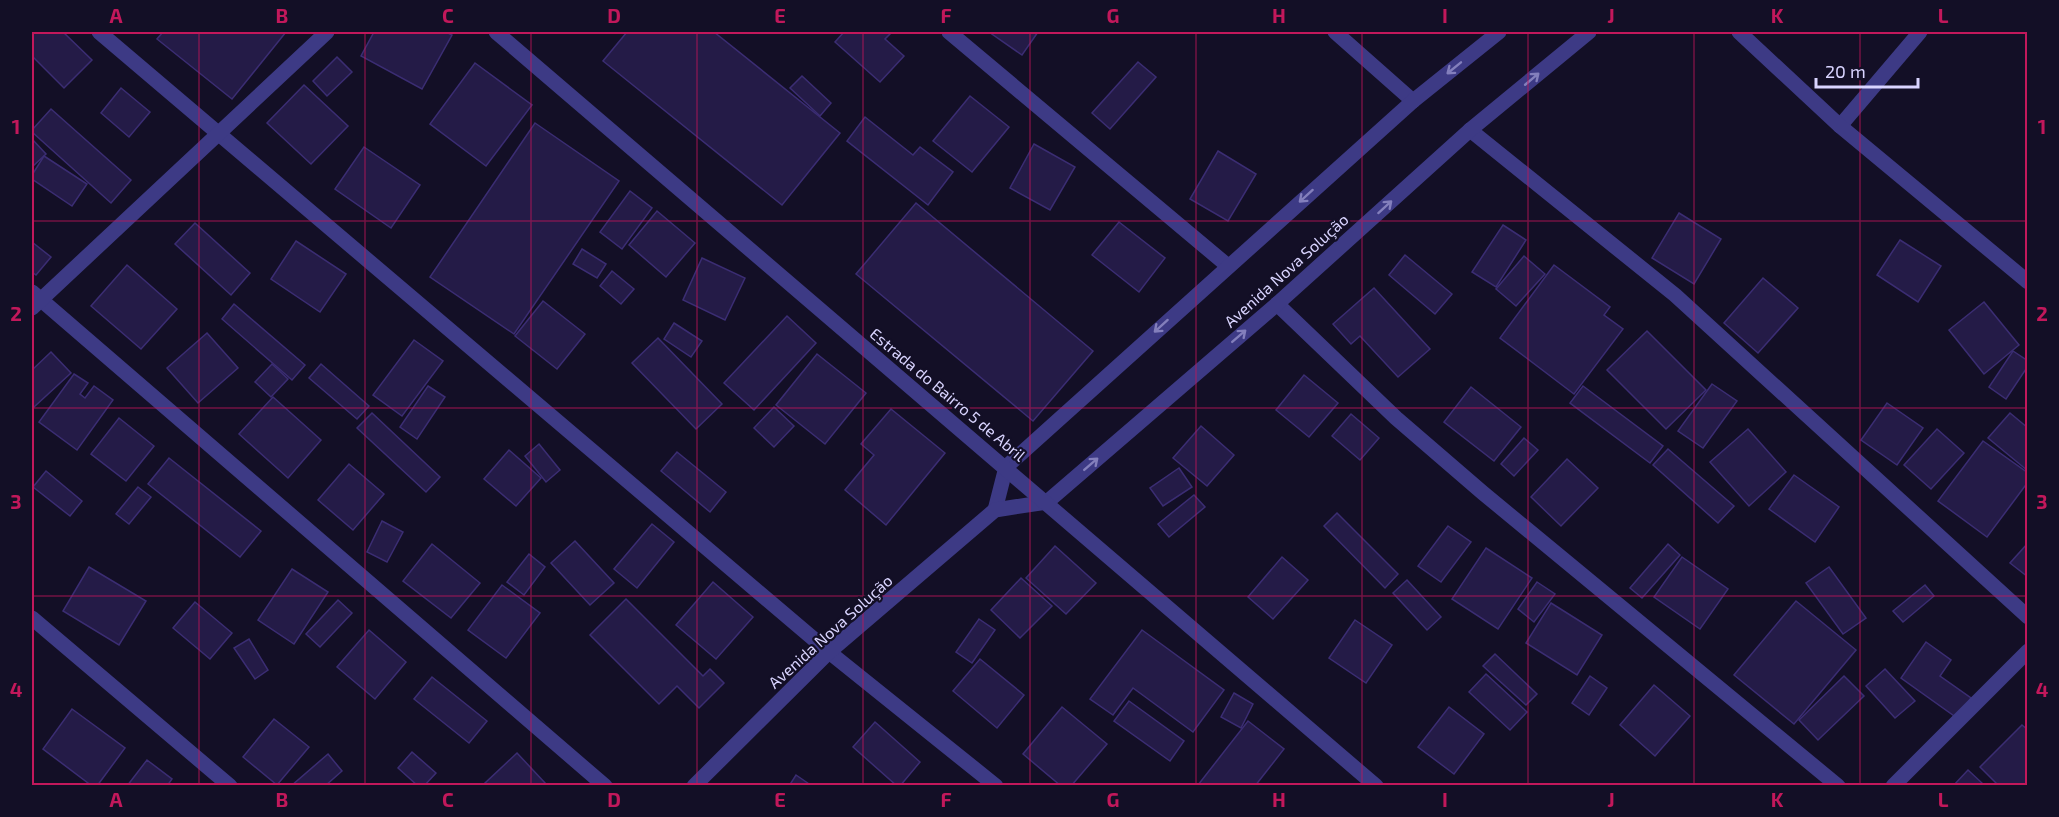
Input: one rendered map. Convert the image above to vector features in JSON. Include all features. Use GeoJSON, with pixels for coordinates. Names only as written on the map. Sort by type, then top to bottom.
{"type":"FeatureCollection","features":[{"type":"Feature","properties":{"kind":"street"},"geometry":{"type":"LineString","coordinates":[[99,32],[829,652],[996,786]]}},
{"type":"Feature","properties":{"kind":"street"},"geometry":{"type":"LineString","coordinates":[[327,32],[34,300],[605,786]]}},
{"type":"Feature","properties":{"kind":"street","name":"Estrada do Bairro 5 de Abril"},"geometry":{"type":"LineString","coordinates":[[496,32],[1376,786]]}},
{"type":"Feature","properties":{"kind":"street"},"geometry":{"type":"LineString","coordinates":[[949,32],[1228,266]]}},
{"type":"Feature","properties":{"kind":"street"},"geometry":{"type":"LineString","coordinates":[[1335,32],[1413,101]]}},
{"type":"Feature","properties":{"kind":"street"},"geometry":{"type":"LineString","coordinates":[[1047,502],[996,510],[1006,467],[1413,101],[1499,32]]}},
{"type":"Feature","properties":{"kind":"street","name":"Avenida Nova Solução"},"geometry":{"type":"LineString","coordinates":[[1047,502],[1276,304],[1470,130],[1588,32]]}},
{"type":"Feature","properties":{"kind":"street"},"geometry":{"type":"LineString","coordinates":[[1739,32],[1840,126],[2028,282]]}},
{"type":"Feature","properties":{"kind":"street"},"geometry":{"type":"LineString","coordinates":[[1840,126],[1920,32]]}},
{"type":"Feature","properties":{"kind":"street"},"geometry":{"type":"LineString","coordinates":[[1470,130],[1675,295],[2028,617]]}},
{"type":"Feature","properties":{"kind":"street"},"geometry":{"type":"LineString","coordinates":[[1276,304],[1396,418],[1457,471],[1838,786]]}},
{"type":"Feature","properties":{"kind":"street","name":"Avenida Nova Solução"},"geometry":{"type":"LineString","coordinates":[[694,786],[829,652],[996,510]]}},
{"type":"Feature","properties":{"kind":"street"},"geometry":{"type":"LineString","coordinates":[[32,618],[230,786]]}},
{"type":"Feature","properties":{"kind":"street"},"geometry":{"type":"LineString","coordinates":[[1893,786],[2028,651]]}},
{"type":"Feature","properties":{"kind":"building"},"geometry":{"type":"Polygon","coordinates":[[[32,32],[63,32],[92,60],[64,88],[32,56],[32,32]]]}},
{"type":"Feature","properties":{"kind":"building"},"geometry":{"type":"Polygon","coordinates":[[[163,32],[286,32],[232,99],[157,39],[163,32]]]}},
{"type":"Feature","properties":{"kind":"building"},"geometry":{"type":"Polygon","coordinates":[[[374,32],[446,32],[452,35],[422,89],[361,56],[374,32]]]}},
{"type":"Feature","properties":{"kind":"building"},"geometry":{"type":"Polygon","coordinates":[[[627,32],[714,32],[840,133],[782,205],[603,61],[627,32]]]}},
{"type":"Feature","properties":{"kind":"building"},"geometry":{"type":"Polygon","coordinates":[[[844,32],[892,32],[885,39],[904,56],[880,82],[835,42],[844,32]]]}},
{"type":"Feature","properties":{"kind":"building"},"geometry":{"type":"Polygon","coordinates":[[[989,32],[1038,32],[1022,55],[989,32]]]}},
{"type":"Feature","properties":{"kind":"building"},"geometry":{"type":"Polygon","coordinates":[[[337,57],[352,72],[327,96],[313,81],[337,57]]]}},
{"type":"Feature","properties":{"kind":"building"},"geometry":{"type":"Polygon","coordinates":[[[1138,62],[1156,77],[1110,129],[1092,113],[1138,62]]]}},
{"type":"Feature","properties":{"kind":"building"},"geometry":{"type":"Polygon","coordinates":[[[475,63],[532,105],[486,166],[430,124],[475,63]]]}},
{"type":"Feature","properties":{"kind":"building"},"geometry":{"type":"Polygon","coordinates":[[[802,76],[831,103],[820,116],[790,88],[802,76]]]}},
{"type":"Feature","properties":{"kind":"building"},"geometry":{"type":"Polygon","coordinates":[[[304,85],[348,126],[311,164],[267,123],[304,85]]]}},
{"type":"Feature","properties":{"kind":"building"},"geometry":{"type":"Polygon","coordinates":[[[121,88],[150,112],[129,137],[101,113],[121,88]]]}},
{"type":"Feature","properties":{"kind":"building"},"geometry":{"type":"Polygon","coordinates":[[[970,96],[1009,127],[972,172],[933,141],[970,96]]]}},
{"type":"Feature","properties":{"kind":"building"},"geometry":{"type":"Polygon","coordinates":[[[51,109],[131,180],[111,203],[32,132],[51,109]]]}},
{"type":"Feature","properties":{"kind":"building"},"geometry":{"type":"Polygon","coordinates":[[[865,117],[913,155],[920,147],[953,172],[928,205],[847,141],[865,117]]]}},
{"type":"Feature","properties":{"kind":"building"},"geometry":{"type":"Polygon","coordinates":[[[535,123],[619,181],[514,334],[430,277],[535,123]]]}},
{"type":"Feature","properties":{"kind":"building"},"geometry":{"type":"Polygon","coordinates":[[[32,139],[46,154],[32,167],[32,139]]]}},
{"type":"Feature","properties":{"kind":"building"},"geometry":{"type":"Polygon","coordinates":[[[1034,144],[1075,167],[1050,210],[1010,188],[1034,144]]]}},
{"type":"Feature","properties":{"kind":"building"},"geometry":{"type":"Polygon","coordinates":[[[364,147],[420,185],[391,228],[335,189],[364,147]]]}},
{"type":"Feature","properties":{"kind":"building"},"geometry":{"type":"Polygon","coordinates":[[[1218,151],[1256,174],[1228,221],[1190,199],[1218,151]]]}},
{"type":"Feature","properties":{"kind":"building"},"geometry":{"type":"Polygon","coordinates":[[[44,156],[87,184],[72,206],[32,179],[32,175],[44,156]]]}},
{"type":"Feature","properties":{"kind":"building"},"geometry":{"type":"Polygon","coordinates":[[[630,191],[652,208],[622,249],[600,232],[630,191]]]}},
{"type":"Feature","properties":{"kind":"building"},"geometry":{"type":"Polygon","coordinates":[[[916,203],[1093,351],[1033,421],[856,274],[916,203]]]}},
{"type":"Feature","properties":{"kind":"building"},"geometry":{"type":"Polygon","coordinates":[[[657,211],[695,243],[666,277],[629,245],[657,211]]]}},
{"type":"Feature","properties":{"kind":"building"},"geometry":{"type":"Polygon","coordinates":[[[1679,213],[1721,239],[1694,284],[1652,258],[1679,213]]]}},
{"type":"Feature","properties":{"kind":"building"},"geometry":{"type":"Polygon","coordinates":[[[1119,222],[1165,258],[1139,292],[1092,255],[1119,222]]]}},
{"type":"Feature","properties":{"kind":"building"},"geometry":{"type":"Polygon","coordinates":[[[195,223],[250,273],[231,295],[175,244],[195,223]]]}},
{"type":"Feature","properties":{"kind":"building"},"geometry":{"type":"Polygon","coordinates":[[[1503,225],[1526,240],[1496,287],[1472,272],[1503,225]]]}},
{"type":"Feature","properties":{"kind":"building"},"geometry":{"type":"Polygon","coordinates":[[[1900,240],[1941,266],[1918,302],[1877,275],[1900,240]]]}},
{"type":"Feature","properties":{"kind":"building"},"geometry":{"type":"Polygon","coordinates":[[[296,241],[346,274],[320,312],[271,279],[296,241]]]}},
{"type":"Feature","properties":{"kind":"building"},"geometry":{"type":"Polygon","coordinates":[[[32,242],[51,257],[36,275],[32,272],[32,242]]]}},
{"type":"Feature","properties":{"kind":"building"},"geometry":{"type":"Polygon","coordinates":[[[582,249],[606,264],[597,278],[573,264],[582,249]]]}},
{"type":"Feature","properties":{"kind":"building"},"geometry":{"type":"Polygon","coordinates":[[[1405,255],[1452,294],[1435,314],[1389,275],[1405,255]]]}},
{"type":"Feature","properties":{"kind":"building"},"geometry":{"type":"Polygon","coordinates":[[[1524,256],[1545,274],[1516,306],[1496,289],[1524,256]]]}},
{"type":"Feature","properties":{"kind":"building"},"geometry":{"type":"Polygon","coordinates":[[[702,258],[745,278],[725,320],[683,300],[702,258]]]}},
{"type":"Feature","properties":{"kind":"building"},"geometry":{"type":"Polygon","coordinates":[[[127,265],[177,309],[141,349],[91,306],[127,265]]]}},
{"type":"Feature","properties":{"kind":"building"},"geometry":{"type":"Polygon","coordinates":[[[1554,265],[1610,307],[1604,315],[1623,329],[1574,394],[1500,338],[1554,265]]]}},
{"type":"Feature","properties":{"kind":"building"},"geometry":{"type":"Polygon","coordinates":[[[612,271],[634,289],[621,304],[600,286],[612,271]]]}},
{"type":"Feature","properties":{"kind":"building"},"geometry":{"type":"Polygon","coordinates":[[[1763,278],[1798,308],[1758,353],[1724,323],[1763,278]]]}},
{"type":"Feature","properties":{"kind":"building"},"geometry":{"type":"Polygon","coordinates":[[[1374,288],[1430,349],[1398,377],[1360,336],[1351,344],[1333,324],[1374,288]]]}},
{"type":"Feature","properties":{"kind":"building"},"geometry":{"type":"Polygon","coordinates":[[[543,301],[585,334],[557,369],[515,336],[543,301]]]}},
{"type":"Feature","properties":{"kind":"building"},"geometry":{"type":"Polygon","coordinates":[[[1984,302],[2019,345],[1984,374],[1949,330],[1984,302]]]}},
{"type":"Feature","properties":{"kind":"building"},"geometry":{"type":"Polygon","coordinates":[[[234,304],[305,365],[292,380],[222,319],[234,304]]]}},
{"type":"Feature","properties":{"kind":"building"},"geometry":{"type":"Polygon","coordinates":[[[787,316],[816,343],[754,410],[724,383],[787,316]]]}},
{"type":"Feature","properties":{"kind":"building"},"geometry":{"type":"Polygon","coordinates":[[[674,323],[702,341],[691,357],[664,339],[674,323]]]}},
{"type":"Feature","properties":{"kind":"building"},"geometry":{"type":"Polygon","coordinates":[[[1647,331],[1706,390],[1666,429],[1607,370],[1647,331]]]}},
{"type":"Feature","properties":{"kind":"building"},"geometry":{"type":"Polygon","coordinates":[[[207,333],[238,368],[198,403],[167,368],[207,333]]]}},
{"type":"Feature","properties":{"kind":"building"},"geometry":{"type":"Polygon","coordinates":[[[658,338],[722,404],[696,429],[632,363],[658,338]]]}},
{"type":"Feature","properties":{"kind":"building"},"geometry":{"type":"Polygon","coordinates":[[[414,340],[443,361],[402,416],[373,395],[414,340]]]}},
{"type":"Feature","properties":{"kind":"building"},"geometry":{"type":"Polygon","coordinates":[[[2013,351],[2028,361],[2028,366],[2006,399],[1989,387],[2013,351]]]}},
{"type":"Feature","properties":{"kind":"building"},"geometry":{"type":"Polygon","coordinates":[[[51,352],[71,373],[34,407],[32,405],[32,370],[51,352]]]}},
{"type":"Feature","properties":{"kind":"building"},"geometry":{"type":"Polygon","coordinates":[[[817,354],[866,393],[825,444],[776,405],[817,354]]]}},
{"type":"Feature","properties":{"kind":"building"},"geometry":{"type":"Polygon","coordinates":[[[272,364],[288,379],[271,397],[255,382],[272,364]]]}},
{"type":"Feature","properties":{"kind":"building"},"geometry":{"type":"Polygon","coordinates":[[[321,364],[369,406],[357,419],[309,378],[321,364]]]}},
{"type":"Feature","properties":{"kind":"building"},"geometry":{"type":"Polygon","coordinates":[[[74,374],[88,383],[80,394],[85,398],[94,386],[113,400],[77,450],[39,422],[74,374]]]}},
{"type":"Feature","properties":{"kind":"building"},"geometry":{"type":"Polygon","coordinates":[[[1304,375],[1338,403],[1309,437],[1276,410],[1304,375]]]}},
{"type":"Feature","properties":{"kind":"building"},"geometry":{"type":"Polygon","coordinates":[[[1712,384],[1737,401],[1703,448],[1678,431],[1712,384]]]}},
{"type":"Feature","properties":{"kind":"building"},"geometry":{"type":"Polygon","coordinates":[[[428,386],[445,397],[417,439],[400,427],[428,386]]]}},
{"type":"Feature","properties":{"kind":"building"},"geometry":{"type":"Polygon","coordinates":[[[1583,386],[1663,446],[1650,463],[1570,403],[1583,386]]]}},
{"type":"Feature","properties":{"kind":"building"},"geometry":{"type":"Polygon","coordinates":[[[1471,387],[1521,427],[1494,461],[1444,422],[1471,387]]]}},
{"type":"Feature","properties":{"kind":"building"},"geometry":{"type":"Polygon","coordinates":[[[273,397],[321,440],[288,478],[239,434],[273,397]]]}},
{"type":"Feature","properties":{"kind":"building"},"geometry":{"type":"Polygon","coordinates":[[[1887,403],[1923,428],[1897,465],[1861,440],[1887,403]]]}},
{"type":"Feature","properties":{"kind":"building"},"geometry":{"type":"Polygon","coordinates":[[[774,407],[794,426],[774,447],[754,428],[774,407]]]}},
{"type":"Feature","properties":{"kind":"building"},"geometry":{"type":"Polygon","coordinates":[[[891,409],[945,453],[886,525],[845,490],[874,455],[861,444],[891,409]]]}},
{"type":"Feature","properties":{"kind":"building"},"geometry":{"type":"Polygon","coordinates":[[[372,413],[440,477],[426,492],[357,428],[372,413]]]}},
{"type":"Feature","properties":{"kind":"building"},"geometry":{"type":"Polygon","coordinates":[[[2010,413],[2028,428],[2028,471],[1988,438],[2010,413]]]}},
{"type":"Feature","properties":{"kind":"building"},"geometry":{"type":"Polygon","coordinates":[[[1351,414],[1379,438],[1360,460],[1332,436],[1351,414]]]}},
{"type":"Feature","properties":{"kind":"building"},"geometry":{"type":"Polygon","coordinates":[[[119,418],[154,446],[126,481],[91,454],[119,418]]]}},
{"type":"Feature","properties":{"kind":"building"},"geometry":{"type":"Polygon","coordinates":[[[1201,426],[1234,455],[1207,486],[1173,458],[1201,426]]]}},
{"type":"Feature","properties":{"kind":"building"},"geometry":{"type":"Polygon","coordinates":[[[1748,429],[1786,472],[1749,506],[1710,462],[1748,429]]]}},
{"type":"Feature","properties":{"kind":"building"},"geometry":{"type":"Polygon","coordinates":[[[1937,429],[1964,453],[1931,489],[1904,465],[1937,429]]]}},
{"type":"Feature","properties":{"kind":"building"},"geometry":{"type":"Polygon","coordinates":[[[1524,438],[1538,450],[1514,476],[1501,464],[1524,438]]]}},
{"type":"Feature","properties":{"kind":"building"},"geometry":{"type":"Polygon","coordinates":[[[1983,441],[2028,473],[2028,482],[1987,537],[1938,501],[1983,441]]]}},
{"type":"Feature","properties":{"kind":"building"},"geometry":{"type":"Polygon","coordinates":[[[539,444],[560,470],[546,482],[525,456],[539,444]]]}},
{"type":"Feature","properties":{"kind":"building"},"geometry":{"type":"Polygon","coordinates":[[[1668,449],[1734,506],[1718,523],[1653,465],[1668,449]]]}},
{"type":"Feature","properties":{"kind":"building"},"geometry":{"type":"Polygon","coordinates":[[[509,450],[541,478],[516,506],[484,479],[509,450]]]}},
{"type":"Feature","properties":{"kind":"building"},"geometry":{"type":"Polygon","coordinates":[[[677,452],[726,492],[710,512],[661,471],[677,452]]]}},
{"type":"Feature","properties":{"kind":"building"},"geometry":{"type":"Polygon","coordinates":[[[169,458],[261,531],[240,557],[148,484],[169,458]]]}},
{"type":"Feature","properties":{"kind":"building"},"geometry":{"type":"Polygon","coordinates":[[[1567,459],[1598,488],[1561,526],[1531,497],[1567,459]]]}},
{"type":"Feature","properties":{"kind":"building"},"geometry":{"type":"Polygon","coordinates":[[[349,464],[384,494],[353,530],[318,500],[349,464]]]}},
{"type":"Feature","properties":{"kind":"building"},"geometry":{"type":"Polygon","coordinates":[[[1179,468],[1192,487],[1163,506],[1150,488],[1179,468]]]}},
{"type":"Feature","properties":{"kind":"building"},"geometry":{"type":"Polygon","coordinates":[[[46,471],[82,501],[70,516],[33,487],[46,471]]]}},
{"type":"Feature","properties":{"kind":"building"},"geometry":{"type":"Polygon","coordinates":[[[1794,475],[1839,507],[1815,542],[1769,509],[1794,475]]]}},
{"type":"Feature","properties":{"kind":"building"},"geometry":{"type":"Polygon","coordinates":[[[138,487],[151,497],[129,524],[116,514],[138,487]]]}},
{"type":"Feature","properties":{"kind":"building"},"geometry":{"type":"Polygon","coordinates":[[[1194,495],[1205,507],[1169,537],[1158,524],[1194,495]]]}},
{"type":"Feature","properties":{"kind":"building"},"geometry":{"type":"Polygon","coordinates":[[[1337,513],[1398,574],[1385,588],[1324,526],[1337,513]]]}},
{"type":"Feature","properties":{"kind":"building"},"geometry":{"type":"Polygon","coordinates":[[[382,521],[403,532],[387,562],[367,552],[382,521]]]}},
{"type":"Feature","properties":{"kind":"building"},"geometry":{"type":"Polygon","coordinates":[[[652,524],[674,542],[637,588],[614,569],[652,524]]]}},
{"type":"Feature","properties":{"kind":"building"},"geometry":{"type":"Polygon","coordinates":[[[1448,526],[1471,542],[1441,582],[1418,566],[1448,526]]]}},
{"type":"Feature","properties":{"kind":"building"},"geometry":{"type":"Polygon","coordinates":[[[575,541],[614,583],[590,605],[551,563],[575,541]]]}},
{"type":"Feature","properties":{"kind":"building"},"geometry":{"type":"Polygon","coordinates":[[[2028,543],[2028,577],[2010,563],[2028,543]]]}},
{"type":"Feature","properties":{"kind":"building"},"geometry":{"type":"Polygon","coordinates":[[[432,544],[480,583],[451,618],[403,581],[432,544]]]}},
{"type":"Feature","properties":{"kind":"building"},"geometry":{"type":"Polygon","coordinates":[[[1668,544],[1680,555],[1642,598],[1630,588],[1668,544]]]}},
{"type":"Feature","properties":{"kind":"building"},"geometry":{"type":"Polygon","coordinates":[[[1055,546],[1096,583],[1066,614],[1026,578],[1055,546]]]}},
{"type":"Feature","properties":{"kind":"building"},"geometry":{"type":"Polygon","coordinates":[[[1486,548],[1532,578],[1498,629],[1452,599],[1486,548]]]}},
{"type":"Feature","properties":{"kind":"building"},"geometry":{"type":"Polygon","coordinates":[[[529,554],[545,567],[524,595],[507,582],[529,554]]]}},
{"type":"Feature","properties":{"kind":"building"},"geometry":{"type":"Polygon","coordinates":[[[1282,557],[1308,580],[1273,619],[1248,597],[1282,557]]]}},
{"type":"Feature","properties":{"kind":"building"},"geometry":{"type":"Polygon","coordinates":[[[1682,557],[1728,589],[1700,629],[1654,597],[1682,557]]]}},
{"type":"Feature","properties":{"kind":"building"},"geometry":{"type":"Polygon","coordinates":[[[89,567],[146,601],[119,645],[63,611],[89,567]]]}},
{"type":"Feature","properties":{"kind":"building"},"geometry":{"type":"Polygon","coordinates":[[[1829,567],[1866,618],[1843,634],[1806,583],[1829,567]]]}},
{"type":"Feature","properties":{"kind":"building"},"geometry":{"type":"Polygon","coordinates":[[[292,569],[328,592],[294,644],[258,620],[292,569]]]}},
{"type":"Feature","properties":{"kind":"building"},"geometry":{"type":"Polygon","coordinates":[[[1021,578],[1052,606],[1020,638],[991,610],[1021,578]]]}},
{"type":"Feature","properties":{"kind":"building"},"geometry":{"type":"Polygon","coordinates":[[[1407,580],[1441,617],[1427,630],[1393,593],[1407,580]]]}},
{"type":"Feature","properties":{"kind":"building"},"geometry":{"type":"Polygon","coordinates":[[[713,582],[753,617],[716,659],[676,625],[713,582]]]}},
{"type":"Feature","properties":{"kind":"building"},"geometry":{"type":"Polygon","coordinates":[[[1537,582],[1555,594],[1534,622],[1518,609],[1537,582]]]}},
{"type":"Feature","properties":{"kind":"building"},"geometry":{"type":"Polygon","coordinates":[[[502,585],[540,613],[506,658],[468,630],[502,585]]]}},
{"type":"Feature","properties":{"kind":"building"},"geometry":{"type":"Polygon","coordinates":[[[1925,585],[1934,596],[1903,622],[1893,611],[1925,585]]]}},
{"type":"Feature","properties":{"kind":"building"},"geometry":{"type":"Polygon","coordinates":[[[626,599],[703,676],[710,669],[724,683],[699,708],[677,686],[659,704],[590,635],[626,599]]]}},
{"type":"Feature","properties":{"kind":"building"},"geometry":{"type":"Polygon","coordinates":[[[338,600],[352,613],[320,647],[306,634],[338,600]]]}},
{"type":"Feature","properties":{"kind":"building"},"geometry":{"type":"Polygon","coordinates":[[[1796,601],[1856,650],[1794,724],[1734,675],[1796,601]]]}},
{"type":"Feature","properties":{"kind":"building"},"geometry":{"type":"Polygon","coordinates":[[[195,602],[232,633],[210,659],[173,628],[195,602]]]}},
{"type":"Feature","properties":{"kind":"building"},"geometry":{"type":"Polygon","coordinates":[[[1551,603],[1602,635],[1577,675],[1526,643],[1551,603]]]}},
{"type":"Feature","properties":{"kind":"building"},"geometry":{"type":"Polygon","coordinates":[[[979,619],[995,630],[972,663],[956,652],[979,619]]]}},
{"type":"Feature","properties":{"kind":"building"},"geometry":{"type":"Polygon","coordinates":[[[1355,620],[1392,645],[1366,683],[1329,658],[1355,620]]]}},
{"type":"Feature","properties":{"kind":"building"},"geometry":{"type":"Polygon","coordinates":[[[369,630],[406,662],[375,699],[337,667],[369,630]]]}},
{"type":"Feature","properties":{"kind":"building"},"geometry":{"type":"Polygon","coordinates":[[[1142,630],[1224,690],[1193,732],[1133,688],[1113,715],[1090,699],[1142,630]]]}},
{"type":"Feature","properties":{"kind":"building"},"geometry":{"type":"Polygon","coordinates":[[[249,639],[268,670],[255,679],[234,648],[249,639]]]}},
{"type":"Feature","properties":{"kind":"building"},"geometry":{"type":"Polygon","coordinates":[[[1926,642],[1951,660],[1940,676],[1971,698],[1957,718],[1901,678],[1926,642]]]}},
{"type":"Feature","properties":{"kind":"building"},"geometry":{"type":"Polygon","coordinates":[[[1495,654],[1537,694],[1526,705],[1483,666],[1495,654]]]}},
{"type":"Feature","properties":{"kind":"building"},"geometry":{"type":"Polygon","coordinates":[[[980,659],[1024,695],[997,728],[953,691],[980,659]]]}},
{"type":"Feature","properties":{"kind":"building"},"geometry":{"type":"Polygon","coordinates":[[[1885,669],[1915,701],[1895,718],[1866,686],[1885,669]]]}},
{"type":"Feature","properties":{"kind":"building"},"geometry":{"type":"Polygon","coordinates":[[[1486,674],[1527,712],[1510,730],[1469,692],[1486,674]]]}},
{"type":"Feature","properties":{"kind":"building"},"geometry":{"type":"Polygon","coordinates":[[[1590,676],[1607,688],[1589,715],[1572,703],[1590,676]]]}},
{"type":"Feature","properties":{"kind":"building"},"geometry":{"type":"Polygon","coordinates":[[[1844,676],[1864,696],[1818,740],[1799,720],[1844,676]]]}},
{"type":"Feature","properties":{"kind":"building"},"geometry":{"type":"Polygon","coordinates":[[[432,677],[487,721],[469,743],[414,699],[432,677]]]}},
{"type":"Feature","properties":{"kind":"building"},"geometry":{"type":"Polygon","coordinates":[[[1654,685],[1690,716],[1655,756],[1620,725],[1654,685]]]}},
{"type":"Feature","properties":{"kind":"building"},"geometry":{"type":"Polygon","coordinates":[[[1234,693],[1253,704],[1241,728],[1221,717],[1234,693]]]}},
{"type":"Feature","properties":{"kind":"building"},"geometry":{"type":"Polygon","coordinates":[[[1129,701],[1184,741],[1170,761],[1114,721],[1129,701]]]}},
{"type":"Feature","properties":{"kind":"building"},"geometry":{"type":"Polygon","coordinates":[[[1062,707],[1107,744],[1071,786],[1061,786],[1023,754],[1062,707]]]}},
{"type":"Feature","properties":{"kind":"building"},"geometry":{"type":"Polygon","coordinates":[[[1449,707],[1484,734],[1454,774],[1418,747],[1449,707]]]}},
{"type":"Feature","properties":{"kind":"building"},"geometry":{"type":"Polygon","coordinates":[[[72,709],[125,748],[97,786],[92,786],[43,749],[72,709]]]}},
{"type":"Feature","properties":{"kind":"building"},"geometry":{"type":"Polygon","coordinates":[[[274,719],[309,747],[277,785],[243,757],[274,719]]]}},
{"type":"Feature","properties":{"kind":"building"},"geometry":{"type":"Polygon","coordinates":[[[1248,721],[1284,749],[1255,786],[1198,785],[1248,721]]]}},
{"type":"Feature","properties":{"kind":"building"},"geometry":{"type":"Polygon","coordinates":[[[875,722],[920,762],[900,786],[897,786],[853,747],[875,722]]]}},
{"type":"Feature","properties":{"kind":"building"},"geometry":{"type":"Polygon","coordinates":[[[2022,725],[2028,730],[2028,786],[1999,786],[1980,767],[2022,725]]]}},
{"type":"Feature","properties":{"kind":"building"},"geometry":{"type":"Polygon","coordinates":[[[412,752],[436,773],[424,786],[418,786],[398,768],[412,752]]]}},
{"type":"Feature","properties":{"kind":"building"},"geometry":{"type":"Polygon","coordinates":[[[517,753],[546,784],[544,786],[485,786],[484,784],[517,753]]]}},
{"type":"Feature","properties":{"kind":"building"},"geometry":{"type":"Polygon","coordinates":[[[328,754],[342,771],[325,786],[291,786],[328,754]]]}},
{"type":"Feature","properties":{"kind":"building"},"geometry":{"type":"Polygon","coordinates":[[[147,760],[172,779],[167,786],[127,786],[147,760]]]}},
{"type":"Feature","properties":{"kind":"building"},"geometry":{"type":"Polygon","coordinates":[[[1968,770],[1982,783],[1980,786],[1953,786],[1968,770]]]}},
{"type":"Feature","properties":{"kind":"building"},"geometry":{"type":"Polygon","coordinates":[[[796,775],[812,786],[789,786],[796,775]]]}}]}
